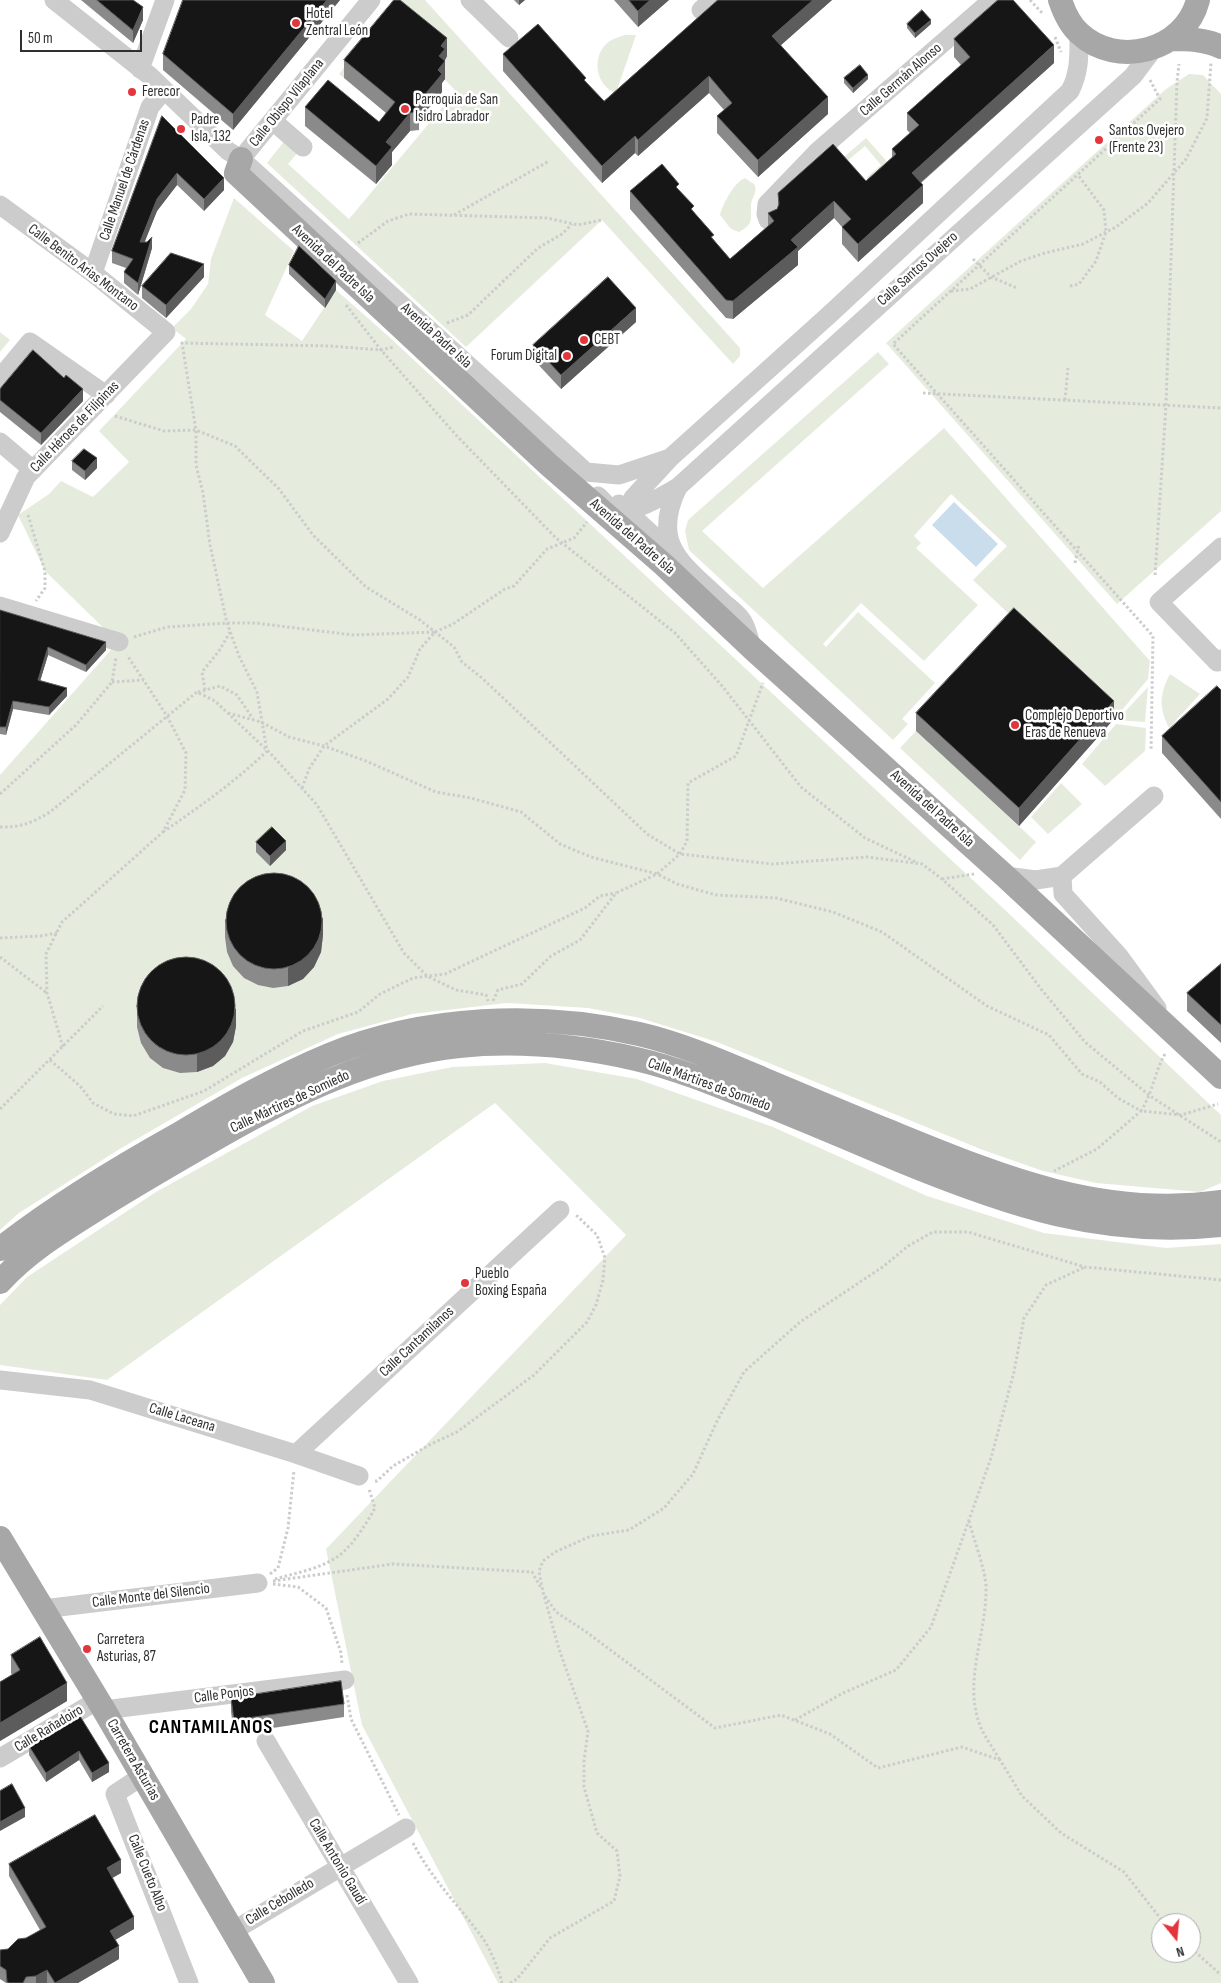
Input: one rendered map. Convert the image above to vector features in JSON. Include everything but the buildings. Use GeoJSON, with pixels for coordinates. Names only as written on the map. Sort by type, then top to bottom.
{"type":"FeatureCollection","features":[{"type":"Feature","properties":{"kind":"main road"},"geometry":{"type":"LineString","coordinates":[[1060,0],[1065,14],[1079,33],[1096,45],[1116,51],[1136,52],[1162,44],[1192,39],[1214,44],[1216,54]]}},
{"type":"Feature","properties":{"kind":"main road"},"geometry":{"type":"LineString","coordinates":[[1162,44],[1183,28],[1198,0]]}},
{"type":"Feature","properties":{"kind":"main road","name":"Avenida del Padre Isla"},"geometry":{"type":"LineString","coordinates":[[241,160],[236,173],[549,465],[669,560],[753,649],[1005,876],[1171,1044],[1221,1077]]}},
{"type":"Feature","properties":{"kind":"main road","name":"Calle Mártires de Somiedo"},"geometry":{"type":"LineString","coordinates":[[0,1249],[63,1202],[142,1154],[220,1110],[330,1054],[389,1036],[455,1024],[493,1020],[548,1021],[639,1034],[702,1053],[948,1156],[1028,1184],[1067,1195],[1088,1200],[1150,1206],[1190,1206],[1221,1202]]}},
{"type":"Feature","properties":{"kind":"main road","name":"Calle Mártires de Somiedo"},"geometry":{"type":"LineString","coordinates":[[0,1282],[36,1250],[71,1225],[153,1174],[244,1122],[331,1080],[361,1069],[390,1060],[459,1046],[539,1044],[578,1048],[639,1059],[698,1078],[946,1180],[1034,1210],[1069,1219],[1144,1228],[1184,1229],[1221,1226]]}},
{"type":"Feature","properties":{"kind":"main road","name":"Carretera Asturias"},"geometry":{"type":"LineString","coordinates":[[0,1538],[101,1705],[263,1983]]}},
{"type":"Feature","properties":{"kind":"main road"},"geometry":{"type":"LineString","coordinates":[[0,1558],[20,1571]]}},
{"type":"Feature","properties":{"kind":"street"},"geometry":{"type":"LineString","coordinates":[[54,0],[140,69],[228,151],[241,160]]}},
{"type":"Feature","properties":{"kind":"street"},"geometry":{"type":"LineString","coordinates":[[140,69],[165,0]]}},
{"type":"Feature","properties":{"kind":"street","name":"Calle Obispo Vilaplana"},"geometry":{"type":"LineString","coordinates":[[241,160],[371,0]]}},
{"type":"Feature","properties":{"kind":"street","name":"Calle Germán Alonso"},"geometry":{"type":"LineString","coordinates":[[768,220],[766,214],[767,204],[817,152],[992,2]]}},
{"type":"Feature","properties":{"kind":"street"},"geometry":{"type":"LineString","coordinates":[[476,4],[509,38]]}},
{"type":"Feature","properties":{"kind":"street","name":"Calle Santos Ovejero"},"geometry":{"type":"LineString","coordinates":[[626,510],[642,486],[670,458],[829,315],[1070,91],[1076,78],[1079,61],[1079,33]]}},
{"type":"Feature","properties":{"kind":"street","name":"Calle Santos Ovejero"},"geometry":{"type":"LineString","coordinates":[[626,510],[655,500],[678,487],[1133,76],[1162,44]]}},
{"type":"Feature","properties":{"kind":"street","name":"Calle Manuel de Cárdenas"},"geometry":{"type":"LineString","coordinates":[[94,273],[150,107],[164,90]]}},
{"type":"Feature","properties":{"kind":"street"},"geometry":{"type":"LineString","coordinates":[[273,121],[303,147]]}},
{"type":"Feature","properties":{"kind":"street","name":"Avenida Padre Isla"},"geometry":{"type":"LineString","coordinates":[[241,160],[591,473],[626,510]]}},
{"type":"Feature","properties":{"kind":"street","name":"Calle Benito Arias Montano"},"geometry":{"type":"LineString","coordinates":[[0,205],[94,273],[166,332]]}},
{"type":"Feature","properties":{"kind":"street","name":"Calle Héroes de Filipinas"},"geometry":{"type":"LineString","coordinates":[[0,533],[26,477],[166,332]]}},
{"type":"Feature","properties":{"kind":"street"},"geometry":{"type":"LineString","coordinates":[[0,378],[30,342],[106,395]]}},
{"type":"Feature","properties":{"kind":"street"},"geometry":{"type":"LineString","coordinates":[[0,442],[33,470]]}},
{"type":"Feature","properties":{"kind":"street","name":"Calle Santos Ovejero"},"geometry":{"type":"LineString","coordinates":[[591,473],[619,475],[670,458]]}},
{"type":"Feature","properties":{"kind":"street"},"geometry":{"type":"LineString","coordinates":[[549,465],[571,472],[610,508],[626,510],[628,523],[662,556],[669,560]]}},
{"type":"Feature","properties":{"kind":"street","name":"Calle Santos Ovejero"},"geometry":{"type":"LineString","coordinates":[[669,560],[667,522],[672,498],[678,487]]}},
{"type":"Feature","properties":{"kind":"street"},"geometry":{"type":"LineString","coordinates":[[1221,547],[1159,602],[1217,662],[1221,658]]}},
{"type":"Feature","properties":{"kind":"street"},"geometry":{"type":"LineString","coordinates":[[0,606],[118,642]]}},
{"type":"Feature","properties":{"kind":"street"},"geometry":{"type":"LineString","coordinates":[[1005,876],[1036,880],[1062,876],[1154,796]]}},
{"type":"Feature","properties":{"kind":"street"},"geometry":{"type":"LineString","coordinates":[[1062,876],[1063,894],[1119,956],[1171,1044]]}},
{"type":"Feature","properties":{"kind":"street","name":"Calle Cantamilanos"},"geometry":{"type":"LineString","coordinates":[[296,1454],[560,1210]]}},
{"type":"Feature","properties":{"kind":"street","name":"Calle Laceana"},"geometry":{"type":"LineString","coordinates":[[0,1380],[90,1390],[296,1454],[359,1476]]}},
{"type":"Feature","properties":{"kind":"street","name":"Calle Monte del Silencio"},"geometry":{"type":"LineString","coordinates":[[44,1610],[258,1583]]}},
{"type":"Feature","properties":{"kind":"street","name":"Calle Ponjos"},"geometry":{"type":"LineString","coordinates":[[101,1705],[345,1680]]}},
{"type":"Feature","properties":{"kind":"street","name":"Calle Rañadoiro"},"geometry":{"type":"LineString","coordinates":[[0,1758],[101,1705]]}},
{"type":"Feature","properties":{"kind":"street","name":"Calle Antonio Gaudí"},"geometry":{"type":"LineString","coordinates":[[266,1741],[409,1983]]}},
{"type":"Feature","properties":{"kind":"street","name":"Calle Cueto Albo"},"geometry":{"type":"LineString","coordinates":[[142,1776],[115,1794],[190,1983]]}},
{"type":"Feature","properties":{"kind":"street","name":"Calle Cebolledo"},"geometry":{"type":"LineString","coordinates":[[233,1931],[406,1828]]}},
{"type":"Feature","properties":{"kind":"path"},"geometry":{"type":"LineString","coordinates":[[950,291],[970,289],[1021,261],[1083,244],[1116,227],[1148,203],[1186,159],[1207,118],[1216,54]]}},
{"type":"Feature","properties":{"kind":"path"},"geometry":{"type":"LineString","coordinates":[[1155,576],[1166,405],[1179,64]]}},
{"type":"Feature","properties":{"kind":"path"},"geometry":{"type":"LineString","coordinates":[[1150,80],[1160,99],[893,344],[1153,636],[1151,751]]}},
{"type":"Feature","properties":{"kind":"path"},"geometry":{"type":"LineString","coordinates":[[454,215],[549,161]]}},
{"type":"Feature","properties":{"kind":"path"},"geometry":{"type":"LineString","coordinates":[[1070,286],[1079,284],[1096,261],[1106,232],[1104,210],[1078,175]]}},
{"type":"Feature","properties":{"kind":"path"},"geometry":{"type":"LineString","coordinates":[[355,246],[388,221],[409,214],[547,218],[578,225],[602,220]]}},
{"type":"Feature","properties":{"kind":"path"},"geometry":{"type":"LineString","coordinates":[[441,325],[468,315],[538,248],[562,234],[573,224]]}},
{"type":"Feature","properties":{"kind":"path"},"geometry":{"type":"LineString","coordinates":[[973,259],[991,277],[1017,288]]}},
{"type":"Feature","properties":{"kind":"path"},"geometry":{"type":"LineString","coordinates":[[342,299],[381,350],[456,435],[562,542],[675,633],[723,686],[800,787],[865,838],[922,864],[942,879],[994,925],[1041,989],[1085,1042],[1150,1096],[1221,1142]]}},
{"type":"Feature","properties":{"kind":"path"},"geometry":{"type":"LineString","coordinates":[[267,751],[257,692],[239,656],[230,632],[210,544],[203,494],[196,465],[196,430],[182,343],[330,346],[381,350],[398,346]]}},
{"type":"Feature","properties":{"kind":"path"},"geometry":{"type":"LineString","coordinates":[[1065,400],[1068,368]]}},
{"type":"Feature","properties":{"kind":"path"},"geometry":{"type":"LineString","coordinates":[[923,393],[1221,408]]}},
{"type":"Feature","properties":{"kind":"path"},"geometry":{"type":"LineString","coordinates":[[115,416],[164,431],[196,430],[235,446],[279,489],[313,535],[366,587],[420,620],[454,648],[462,662],[482,678],[647,834],[680,854],[772,864],[867,858],[922,864]]}},
{"type":"Feature","properties":{"kind":"path"},"geometry":{"type":"LineString","coordinates":[[21,490],[45,571],[45,588],[28,615]]}},
{"type":"Feature","properties":{"kind":"path"},"geometry":{"type":"LineString","coordinates":[[118,642],[167,627],[228,623],[255,623],[353,635],[435,632],[453,624],[505,589],[514,586],[547,549],[574,538],[592,517]]}},
{"type":"Feature","properties":{"kind":"path"},"geometry":{"type":"LineString","coordinates":[[1075,563],[1079,544]]}},
{"type":"Feature","properties":{"kind":"path"},"geometry":{"type":"LineString","coordinates":[[205,690],[202,672],[219,651],[230,632]]}},
{"type":"Feature","properties":{"kind":"path"},"geometry":{"type":"LineString","coordinates":[[302,789],[309,769],[324,746],[388,700],[408,677],[420,649],[435,632]]}},
{"type":"Feature","properties":{"kind":"path"},"geometry":{"type":"LineString","coordinates":[[118,642],[168,716],[186,753],[185,790],[163,832]]}},
{"type":"Feature","properties":{"kind":"path"},"geometry":{"type":"LineString","coordinates":[[0,794],[76,725],[112,682],[118,642]]}},
{"type":"Feature","properties":{"kind":"path"},"geometry":{"type":"LineString","coordinates":[[50,1060],[80,1086],[94,1103],[114,1114],[133,1116],[204,1090],[303,1031],[358,1012],[380,994],[413,978],[445,974],[584,908],[600,896],[616,893],[657,874],[680,854],[687,841],[688,783],[736,756],[765,678]]}},
{"type":"Feature","properties":{"kind":"path"},"geometry":{"type":"LineString","coordinates":[[112,682],[144,680]]}},
{"type":"Feature","properties":{"kind":"path"},"geometry":{"type":"LineString","coordinates":[[0,828],[32,822],[50,812],[197,692],[220,686],[237,695],[253,720]]}},
{"type":"Feature","properties":{"kind":"path"},"geometry":{"type":"LineString","coordinates":[[197,692],[215,701],[228,713],[267,751],[317,805],[404,953],[427,976],[456,990],[486,996],[490,1004],[494,1001],[498,990],[522,984],[551,956],[580,940],[616,893]]}},
{"type":"Feature","properties":{"kind":"path"},"geometry":{"type":"LineString","coordinates":[[228,713],[261,722],[289,737],[324,746],[366,761],[436,792],[470,798],[521,812],[560,844],[591,857],[657,874],[677,884],[716,895],[776,898],[833,912],[882,932],[986,1006],[1050,1035],[1082,1074],[1100,1082],[1118,1098],[1141,1111],[1181,1115],[1218,1104]]}},
{"type":"Feature","properties":{"kind":"path"},"geometry":{"type":"LineString","coordinates":[[63,1047],[47,993],[46,954],[62,922],[163,832],[217,794],[267,751]]}},
{"type":"Feature","properties":{"kind":"path"},"geometry":{"type":"LineString","coordinates":[[942,879],[977,873]]}},
{"type":"Feature","properties":{"kind":"path"},"geometry":{"type":"LineString","coordinates":[[0,938],[40,936],[57,932]]}},
{"type":"Feature","properties":{"kind":"path"},"geometry":{"type":"LineString","coordinates":[[0,957],[47,993]]}},
{"type":"Feature","properties":{"kind":"path"},"geometry":{"type":"LineString","coordinates":[[0,1110],[104,1006]]}},
{"type":"Feature","properties":{"kind":"path"},"geometry":{"type":"LineString","coordinates":[[1050,1173],[1097,1149],[1141,1111],[1150,1096],[1162,1060],[1171,1044]]}},
{"type":"Feature","properties":{"kind":"path"},"geometry":{"type":"LineString","coordinates":[[359,1476],[377,1481],[393,1466],[431,1444],[457,1432],[534,1376],[587,1322],[596,1305],[603,1280],[604,1258],[597,1235],[569,1208],[560,1210]]}},
{"type":"Feature","properties":{"kind":"path"},"geometry":{"type":"LineString","coordinates":[[510,1983],[517,1979],[550,1938],[614,1901],[620,1876],[617,1851],[597,1834],[584,1787],[584,1761],[588,1731],[543,1592],[539,1571],[543,1561],[555,1552],[591,1536],[629,1530],[664,1508],[692,1474],[717,1421],[744,1372],[800,1322],[884,1266],[908,1246],[933,1232],[968,1232],[1085,1266],[1221,1280]]}},
{"type":"Feature","properties":{"kind":"path"},"geometry":{"type":"LineString","coordinates":[[795,1720],[843,1693],[896,1670],[931,1627],[994,1449],[1014,1372],[1024,1318],[1046,1285],[1085,1266]]}},
{"type":"Feature","properties":{"kind":"path"},"geometry":{"type":"LineString","coordinates":[[258,1583],[278,1568],[288,1528],[296,1454]]}},
{"type":"Feature","properties":{"kind":"path"},"geometry":{"type":"LineString","coordinates":[[258,1583],[311,1570],[338,1557],[362,1531],[375,1508],[370,1490],[359,1476]]}},
{"type":"Feature","properties":{"kind":"path"},"geometry":{"type":"LineString","coordinates":[[969,1521],[986,1585],[984,1617],[976,1656],[973,1699],[982,1730],[1022,1796],[1061,1833],[1124,1872],[1156,1913]]}},
{"type":"Feature","properties":{"kind":"path"},"geometry":{"type":"LineString","coordinates":[[258,1583],[392,1564],[532,1572],[556,1612],[715,1728],[781,1715],[830,1734],[878,1768],[962,1747],[1000,1760]]}},
{"type":"Feature","properties":{"kind":"path"},"geometry":{"type":"LineString","coordinates":[[258,1583],[298,1587],[326,1608],[341,1653],[351,1719],[422,1861],[483,1938],[502,1983]]}},
{"type":"Feature","properties":{"kind":"path"},"geometry":{"type":"LineString","coordinates":[[1201,1957],[1221,1975]]}},
{"type":"Feature","properties":{"kind":"path"},"geometry":{"type":"LineString","coordinates":[[1216,1971],[1221,1968]]}},
{"type":"Feature","properties":{"kind":"shaded area"},"geometry":{"type":"Polygon","coordinates":[[[399,0],[425,0],[740,348],[740,356],[733,364],[602,220],[466,347],[267,163],[286,139],[300,150],[288,164],[349,219],[456,91],[439,74],[396,15],[344,78],[339,74],[399,0]]]}},
{"type":"Feature","properties":{"kind":"shaded area"},"geometry":{"type":"Polygon","coordinates":[[[625,35],[636,35],[616,93],[609,89],[600,78],[598,71],[599,56],[607,43],[625,35]]]}},
{"type":"Feature","properties":{"kind":"shaded area"},"geometry":{"type":"Polygon","coordinates":[[[1189,74],[1203,75],[1221,94],[1221,511],[1117,604],[886,343],[1166,89],[1189,74]]]}},
{"type":"Feature","properties":{"kind":"shaded area"},"geometry":{"type":"Polygon","coordinates":[[[866,138],[890,165],[867,185],[867,177],[881,165],[865,146],[846,162],[838,162],[866,138]]]}},
{"type":"Feature","properties":{"kind":"shaded area"},"geometry":{"type":"Polygon","coordinates":[[[745,178],[755,185],[755,191],[751,205],[750,221],[745,229],[739,232],[731,229],[720,215],[733,189],[745,178]]]}},
{"type":"Feature","properties":{"kind":"shaded area"},"geometry":{"type":"Polygon","coordinates":[[[234,198],[294,251],[265,315],[302,341],[336,290],[386,334],[1004,909],[1221,1115],[1221,1183],[1200,1192],[1096,1183],[1043,1171],[983,1150],[717,1042],[640,1018],[588,1008],[507,1003],[412,1014],[338,1034],[242,1078],[118,1150],[19,1213],[0,1230],[0,775],[118,642],[45,571],[18,515],[49,494],[61,481],[93,497],[129,462],[99,431],[186,339],[172,328],[191,309],[208,284],[211,259],[234,198]]]}},
{"type":"Feature","properties":{"kind":"shaded area"},"geometry":{"type":"Polygon","coordinates":[[[0,332],[10,340],[0,352],[0,332]]]}},
{"type":"Feature","properties":{"kind":"shaded area"},"geometry":{"type":"Polygon","coordinates":[[[878,352],[889,364],[702,531],[763,588],[944,428],[1150,661],[1148,679],[1117,716],[973,580],[1007,546],[951,494],[914,536],[921,543],[916,548],[978,605],[924,661],[861,603],[823,644],[826,647],[858,612],[935,683],[902,719],[908,724],[893,740],[689,550],[685,531],[688,520],[878,352]]]}},
{"type":"Feature","properties":{"kind":"shaded area"},"geometry":{"type":"Polygon","coordinates":[[[1170,674],[1200,694],[1169,728],[1163,714],[1162,695],[1170,674]]]}},
{"type":"Feature","properties":{"kind":"shaded area"},"geometry":{"type":"Polygon","coordinates":[[[1148,687],[1145,722],[1117,720],[1148,687]]]}},
{"type":"Feature","properties":{"kind":"shaded area"},"geometry":{"type":"Polygon","coordinates":[[[1116,724],[1146,728],[1145,751],[1105,786],[1082,764],[1116,724]]]}},
{"type":"Feature","properties":{"kind":"shaded area"},"geometry":{"type":"Polygon","coordinates":[[[916,731],[1036,842],[1020,860],[900,748],[916,731]]]}},
{"type":"Feature","properties":{"kind":"shaded area"},"geometry":{"type":"Polygon","coordinates":[[[1061,783],[1082,804],[1048,834],[1031,817],[1061,783]]]}},
{"type":"Feature","properties":{"kind":"shaded area"},"geometry":{"type":"Polygon","coordinates":[[[545,1063],[637,1079],[773,1127],[927,1196],[1044,1233],[1166,1248],[1221,1244],[1221,1983],[498,1983],[362,1725],[326,1549],[626,1235],[495,1103],[107,1380],[0,1365],[0,1305],[27,1277],[156,1192],[312,1106],[383,1081],[452,1067],[545,1063]]]}},
{"type":"Feature","properties":{"kind":"water"},"geometry":{"type":"Polygon","coordinates":[[[954,502],[998,544],[976,567],[932,525],[954,502]]]}},
{"type":"Feature","properties":{"kind":"place","name":"Hotel Zentral León"},"geometry":{"type":"Point","coordinates":[296,23]}},
{"type":"Feature","properties":{"kind":"place","name":"Ferecor"},"geometry":{"type":"Point","coordinates":[132,92]}},
{"type":"Feature","properties":{"kind":"place","name":"Parroquia de San Isidro Labrador"},"geometry":{"type":"Point","coordinates":[405,109]}},
{"type":"Feature","properties":{"kind":"place","name":"Padre Isla, 132"},"geometry":{"type":"Point","coordinates":[181,129]}},
{"type":"Feature","properties":{"kind":"place","name":"Santos Ovejero (Frente 23)"},"geometry":{"type":"Point","coordinates":[1099,140]}},
{"type":"Feature","properties":{"kind":"place","name":"CEBT"},"geometry":{"type":"Point","coordinates":[584,340]}},
{"type":"Feature","properties":{"kind":"place","name":"Forum Digital"},"geometry":{"type":"Point","coordinates":[567,356]}},
{"type":"Feature","properties":{"kind":"place","name":"Complejo Deportivo Eras de Renueva"},"geometry":{"type":"Point","coordinates":[1015,725]}},
{"type":"Feature","properties":{"kind":"place","name":"Pueblo Boxing España"},"geometry":{"type":"Point","coordinates":[465,1283]}},
{"type":"Feature","properties":{"kind":"place","name":"Carretera Asturias, 87"},"geometry":{"type":"Point","coordinates":[87,1649]}},
{"type":"Feature","properties":{"kind":"district","name":"CANTAMILANOS"},"geometry":{"type":"Point","coordinates":[211,1728]}}]}
